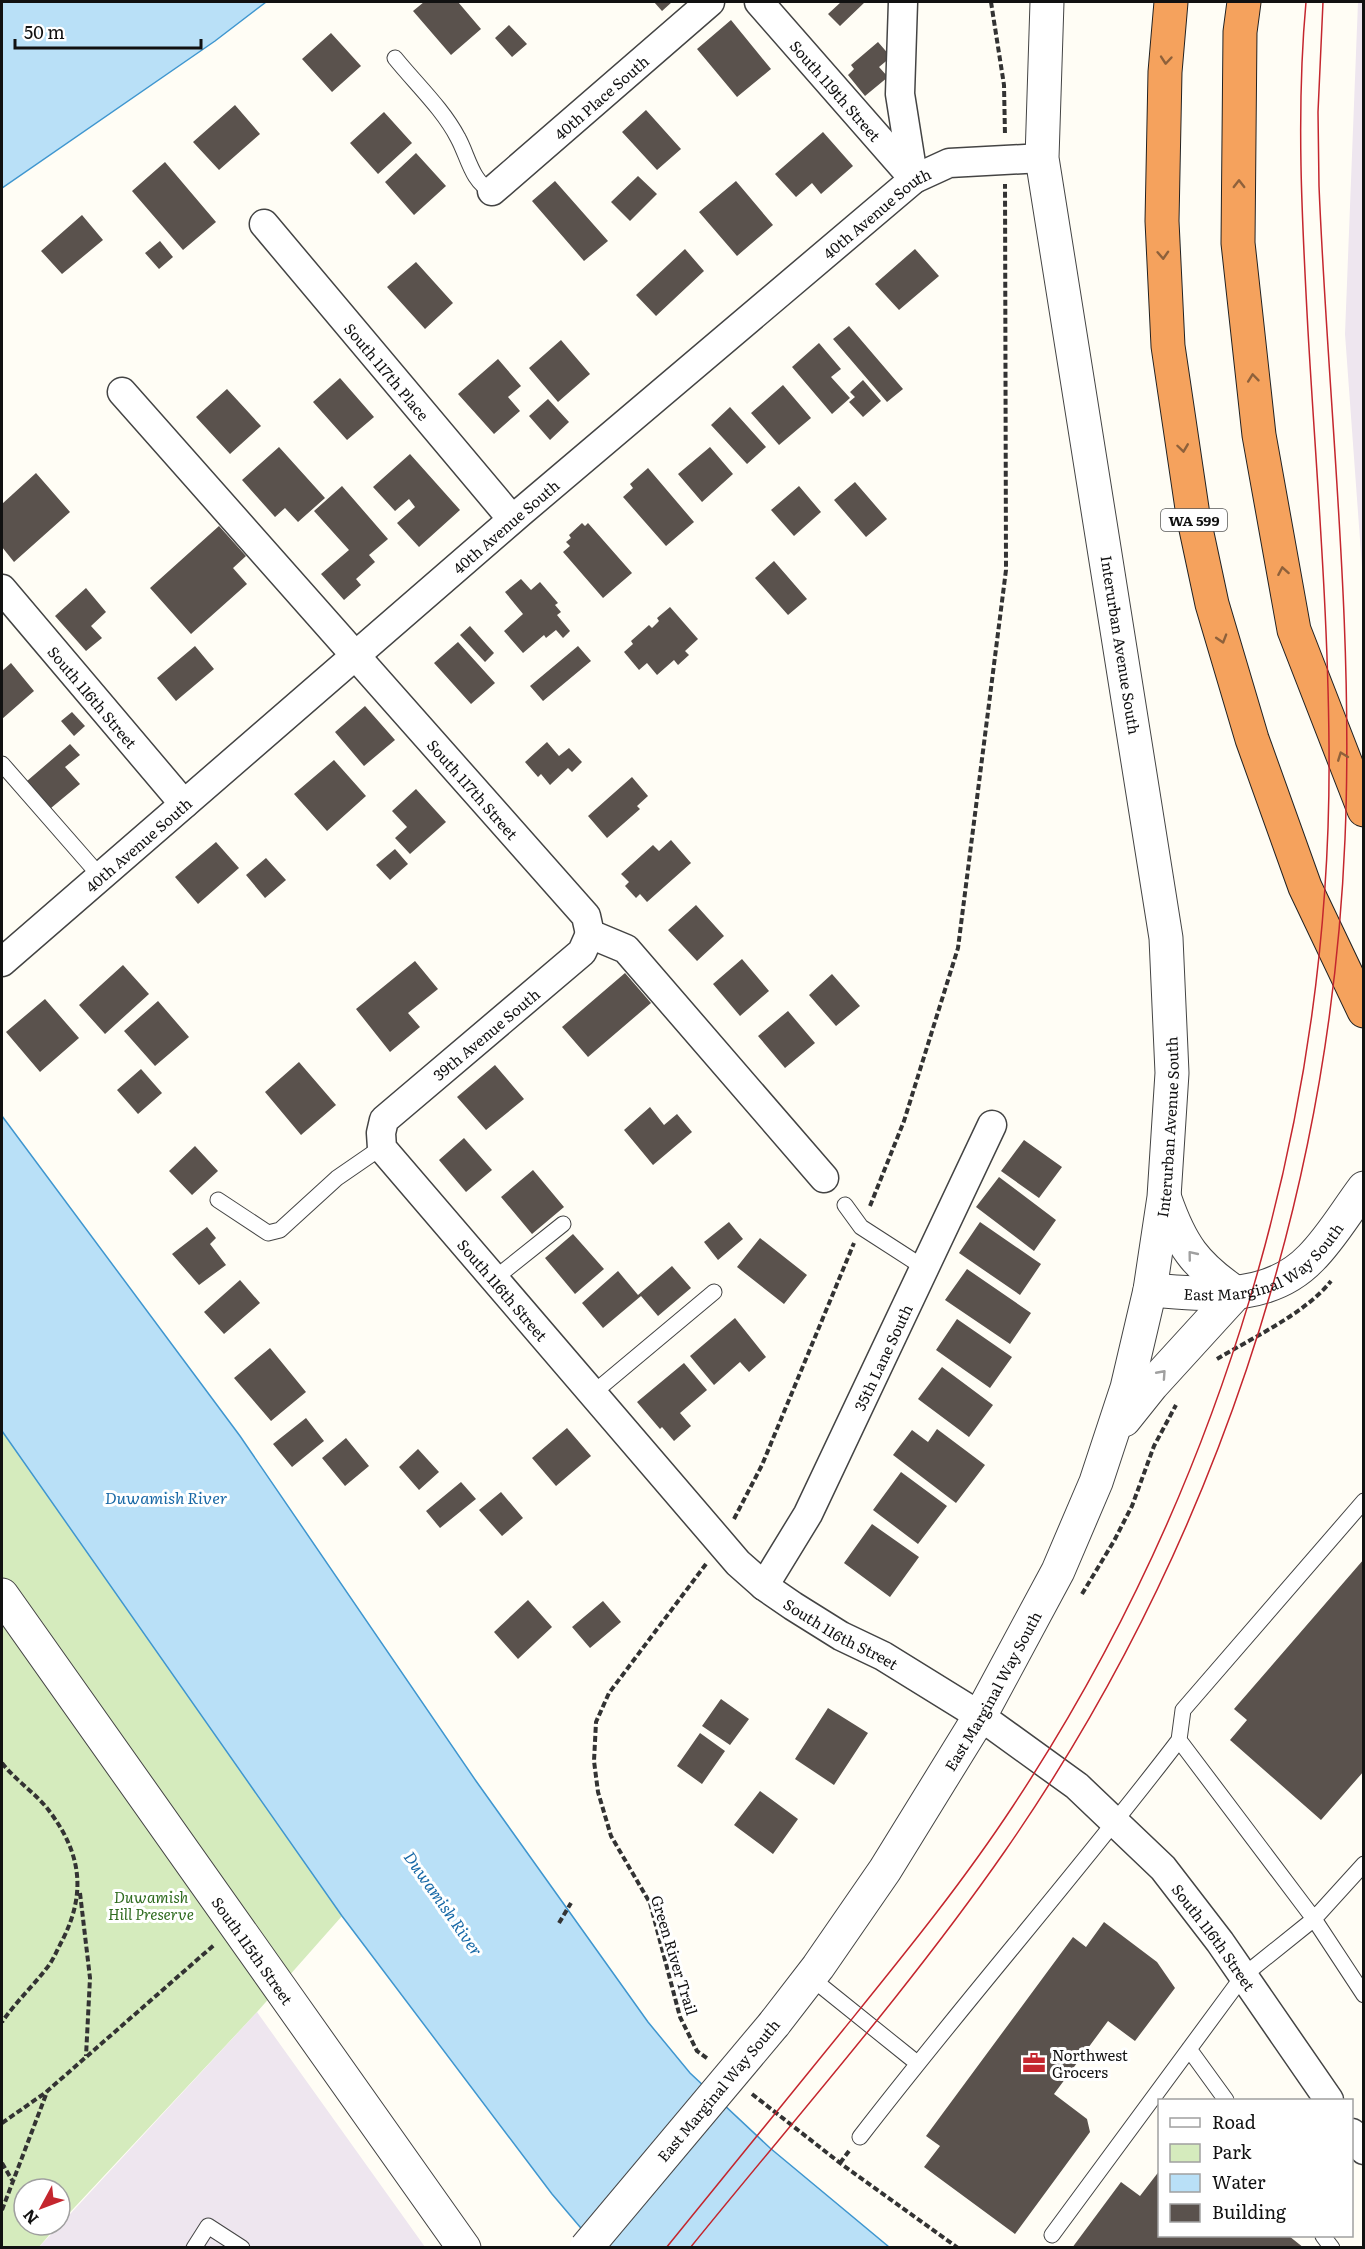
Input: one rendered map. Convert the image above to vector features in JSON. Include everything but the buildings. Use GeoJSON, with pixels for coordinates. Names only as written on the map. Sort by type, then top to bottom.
{"type":"FeatureCollection","features":[{"type":"Feature","properties":{"kind":"highway","name":"WA 599"},"geometry":{"type":"LineString","coordinates":[[1171,2],[1165,72],[1162,221],[1168,346],[1192,515],[1212,604],[1252,739],[1305,887],[1364,1011]]}},
{"type":"Feature","properties":{"kind":"highway"},"geometry":{"type":"LineString","coordinates":[[1244,2],[1240,32],[1238,243],[1258,435],[1294,630],[1364,810]]}},
{"type":"Feature","properties":{"kind":"street","name":"40th Place South"},"geometry":{"type":"LineString","coordinates":[[492,191],[711,2]]}},
{"type":"Feature","properties":{"kind":"street","name":"South 119th Street"},"geometry":{"type":"LineString","coordinates":[[759,2],[914,178]]}},
{"type":"Feature","properties":{"kind":"street"},"geometry":{"type":"LineString","coordinates":[[903,2],[900,94],[914,178]]}},
{"type":"Feature","properties":{"kind":"street","name":"Interurban Avenue South"},"geometry":{"type":"LineString","coordinates":[[1047,2],[1042,158],[1166,938],[1172,1073],[1164,1197],[1150,1290]]}},
{"type":"Feature","properties":{"kind":"street","name":"40th Avenue South"},"geometry":{"type":"LineString","coordinates":[[2,962],[512,519],[914,178],[949,163],[1042,158]]}},
{"type":"Feature","properties":{"kind":"street","name":"South 117th Place"},"geometry":{"type":"LineString","coordinates":[[264,224],[512,519]]}},
{"type":"Feature","properties":{"kind":"street","name":"South 117th Street"},"geometry":{"type":"LineString","coordinates":[[122,392],[357,654],[586,916],[590,934]]}},
{"type":"Feature","properties":{"kind":"street","name":"South 116th Street"},"geometry":{"type":"LineString","coordinates":[[2,589],[184,804]]}},
{"type":"Feature","properties":{"kind":"street"},"geometry":{"type":"LineString","coordinates":[[590,934],[626,949],[824,1179]]}},
{"type":"Feature","properties":{"kind":"street","name":"39th Avenue South"},"geometry":{"type":"LineString","coordinates":[[381,1140],[384,1120],[582,952],[590,934]]}},
{"type":"Feature","properties":{"kind":"street","name":"35th Lane South"},"geometry":{"type":"LineString","coordinates":[[764,1586],[808,1514],[992,1125]]}},
{"type":"Feature","properties":{"kind":"street","name":"South 116th Street"},"geometry":{"type":"LineString","coordinates":[[381,1140],[494,1279],[720,1544],[764,1586],[842,1636],[883,1656],[980,1716],[1077,1786],[1163,1868],[1244,1976],[1328,2099]]}},
{"type":"Feature","properties":{"kind":"street","name":"East Marginal Way South"},"geometry":{"type":"LineString","coordinates":[[586,2247],[774,2024],[810,1977],[885,1870],[980,1716],[1058,1571],[1112,1436],[1137,1349],[1150,1290],[1212,1295],[1269,1286],[1299,1270],[1322,1245],[1360,1193]]}},
{"type":"Feature","properties":{"kind":"street"},"geometry":{"type":"LineString","coordinates":[[1112,1436],[1152,1385],[1236,1293],[1207,1273],[1189,1252],[1176,1232],[1164,1197]]}},
{"type":"Feature","properties":{"kind":"street","name":"South 115th Street"},"geometry":{"type":"LineString","coordinates":[[2,1595],[464,2247]]}},
{"type":"Feature","properties":{"kind":"street"},"geometry":{"type":"LineString","coordinates":[[1353,2134],[1364,2150]]}},
{"type":"Feature","properties":{"kind":"lane"},"geometry":{"type":"LineString","coordinates":[[395,58],[439,110],[458,137],[478,180],[485,188],[492,191]]}},
{"type":"Feature","properties":{"kind":"lane"},"geometry":{"type":"LineString","coordinates":[[2,764],[100,876]]}},
{"type":"Feature","properties":{"kind":"lane"},"geometry":{"type":"LineString","coordinates":[[218,1200],[268,1233],[280,1230],[381,1140]]}},
{"type":"Feature","properties":{"kind":"lane"},"geometry":{"type":"LineString","coordinates":[[844,1205],[861,1227],[923,1267]]}},
{"type":"Feature","properties":{"kind":"lane"},"geometry":{"type":"LineString","coordinates":[[494,1279],[562,1224]]}},
{"type":"Feature","properties":{"kind":"lane"},"geometry":{"type":"LineString","coordinates":[[592,1394],[714,1293]]}},
{"type":"Feature","properties":{"kind":"lane"},"geometry":{"type":"LineString","coordinates":[[860,2136],[1076,1867],[1116,1822],[1179,1740],[1183,1710],[1364,1502]]}},
{"type":"Feature","properties":{"kind":"lane"},"geometry":{"type":"LineString","coordinates":[[1179,1740],[1314,1919],[1364,1995]]}},
{"type":"Feature","properties":{"kind":"lane"},"geometry":{"type":"LineString","coordinates":[[1052,2235],[1244,1976],[1314,1919],[1364,1864]]}},
{"type":"Feature","properties":{"kind":"lane"},"geometry":{"type":"LineString","coordinates":[[810,1977],[917,2063]]}},
{"type":"Feature","properties":{"kind":"lane"},"geometry":{"type":"LineString","coordinates":[[1189,2049],[1225,2099]]}},
{"type":"Feature","properties":{"kind":"lane"},"geometry":{"type":"LineString","coordinates":[[194,2247],[208,2226],[242,2247]]}},
{"type":"Feature","properties":{"kind":"path"},"geometry":{"type":"LineString","coordinates":[[991,2],[1004,84],[1005,125]]}},
{"type":"Feature","properties":{"kind":"path"},"geometry":{"type":"LineString","coordinates":[[729,1529],[762,1465],[904,1121],[958,948],[1006,570],[1005,202]]}},
{"type":"Feature","properties":{"kind":"path"},"geometry":{"type":"LineString","coordinates":[[1210,1365],[1292,1313],[1324,1289],[1337,1272]]}},
{"type":"Feature","properties":{"kind":"path"},"geometry":{"type":"LineString","coordinates":[[1082,1594],[1114,1541],[1131,1506],[1154,1446],[1177,1403]]}},
{"type":"Feature","properties":{"kind":"path","name":"Green River Trail"},"geometry":{"type":"LineString","coordinates":[[706,1564],[609,1693],[596,1722],[594,1761],[598,1792],[611,1836],[650,1903],[680,2017],[697,2051],[715,2065]]}},
{"type":"Feature","properties":{"kind":"path"},"geometry":{"type":"LineString","coordinates":[[2,1764],[16,1781],[48,1810],[69,1842],[78,1869],[90,1978],[86,2057]]}},
{"type":"Feature","properties":{"kind":"path"},"geometry":{"type":"LineString","coordinates":[[2,2022],[19,1997],[47,1968],[73,1919],[78,1902],[78,1869]]}},
{"type":"Feature","properties":{"kind":"path"},"geometry":{"type":"LineString","coordinates":[[559,1923],[571,1903]]}},
{"type":"Feature","properties":{"kind":"path"},"geometry":{"type":"LineString","coordinates":[[2,2123],[47,2091],[236,1927]]}},
{"type":"Feature","properties":{"kind":"path"},"geometry":{"type":"LineString","coordinates":[[15,2177],[47,2091]]}},
{"type":"Feature","properties":{"kind":"path"},"geometry":{"type":"LineString","coordinates":[[751,2093],[840,2163],[957,2247]]}},
{"type":"Feature","properties":{"kind":"path"},"geometry":{"type":"LineString","coordinates":[[2,2163],[12,2179]]}},
{"type":"Feature","properties":{"kind":"path"},"geometry":{"type":"LineString","coordinates":[[2,2210],[12,2184]]}},
{"type":"Feature","properties":{"kind":"shaded area"},"geometry":{"type":"Polygon","coordinates":[[[1358,2],[1364,2],[1363,581],[1345,334],[1358,2]]]}},
{"type":"Feature","properties":{"kind":"shaded area"},"geometry":{"type":"Polygon","coordinates":[[[257,2012],[425,2247],[38,2248],[49,2237],[72,2237],[72,2212],[257,2012]]]}},
{"type":"Feature","properties":{"kind":"green space","name":"Duwamish Hill Preserve"},"geometry":{"type":"Polygon","coordinates":[[[2,1431],[342,1916],[257,2012],[72,2210],[72,2177],[12,2177],[12,2237],[48,2237],[38,2248],[2,2247],[2,1431]]]}},
{"type":"Feature","properties":{"kind":"water"},"geometry":{"type":"Polygon","coordinates":[[[2,2],[266,2],[215,41],[2,188],[2,2]]]}},
{"type":"Feature","properties":{"kind":"water","name":"Duwamish River"},"geometry":{"type":"Polygon","coordinates":[[[2,1116],[240,1436],[476,1781],[648,2022],[690,2073],[770,2148],[889,2247],[597,2247],[552,2194],[342,1916],[2,1431],[2,1116]]]}},
{"type":"Feature","properties":{"kind":"tram line"},"geometry":{"type":"LineString","coordinates":[[666,2248],[909,1948],[973,1864],[1013,1806],[1086,1686],[1150,1561],[1205,1432],[1250,1299],[1285,1163],[1310,1025],[1325,885],[1329,745],[1326,642],[1301,166],[1301,84],[1306,2]]}},
{"type":"Feature","properties":{"kind":"tram line"},"geometry":{"type":"LineString","coordinates":[[690,2248],[930,1953],[1005,1851],[1078,1737],[1143,1618],[1199,1495],[1247,1369],[1285,1240],[1315,1108],[1335,974],[1345,839],[1347,757],[1343,594],[1319,186],[1318,112],[1323,2]]}},
{"type":"Feature","properties":{"kind":"place","name":"Northwest Grocers"},"geometry":{"type":"Point","coordinates":[1034,2063]}}]}
